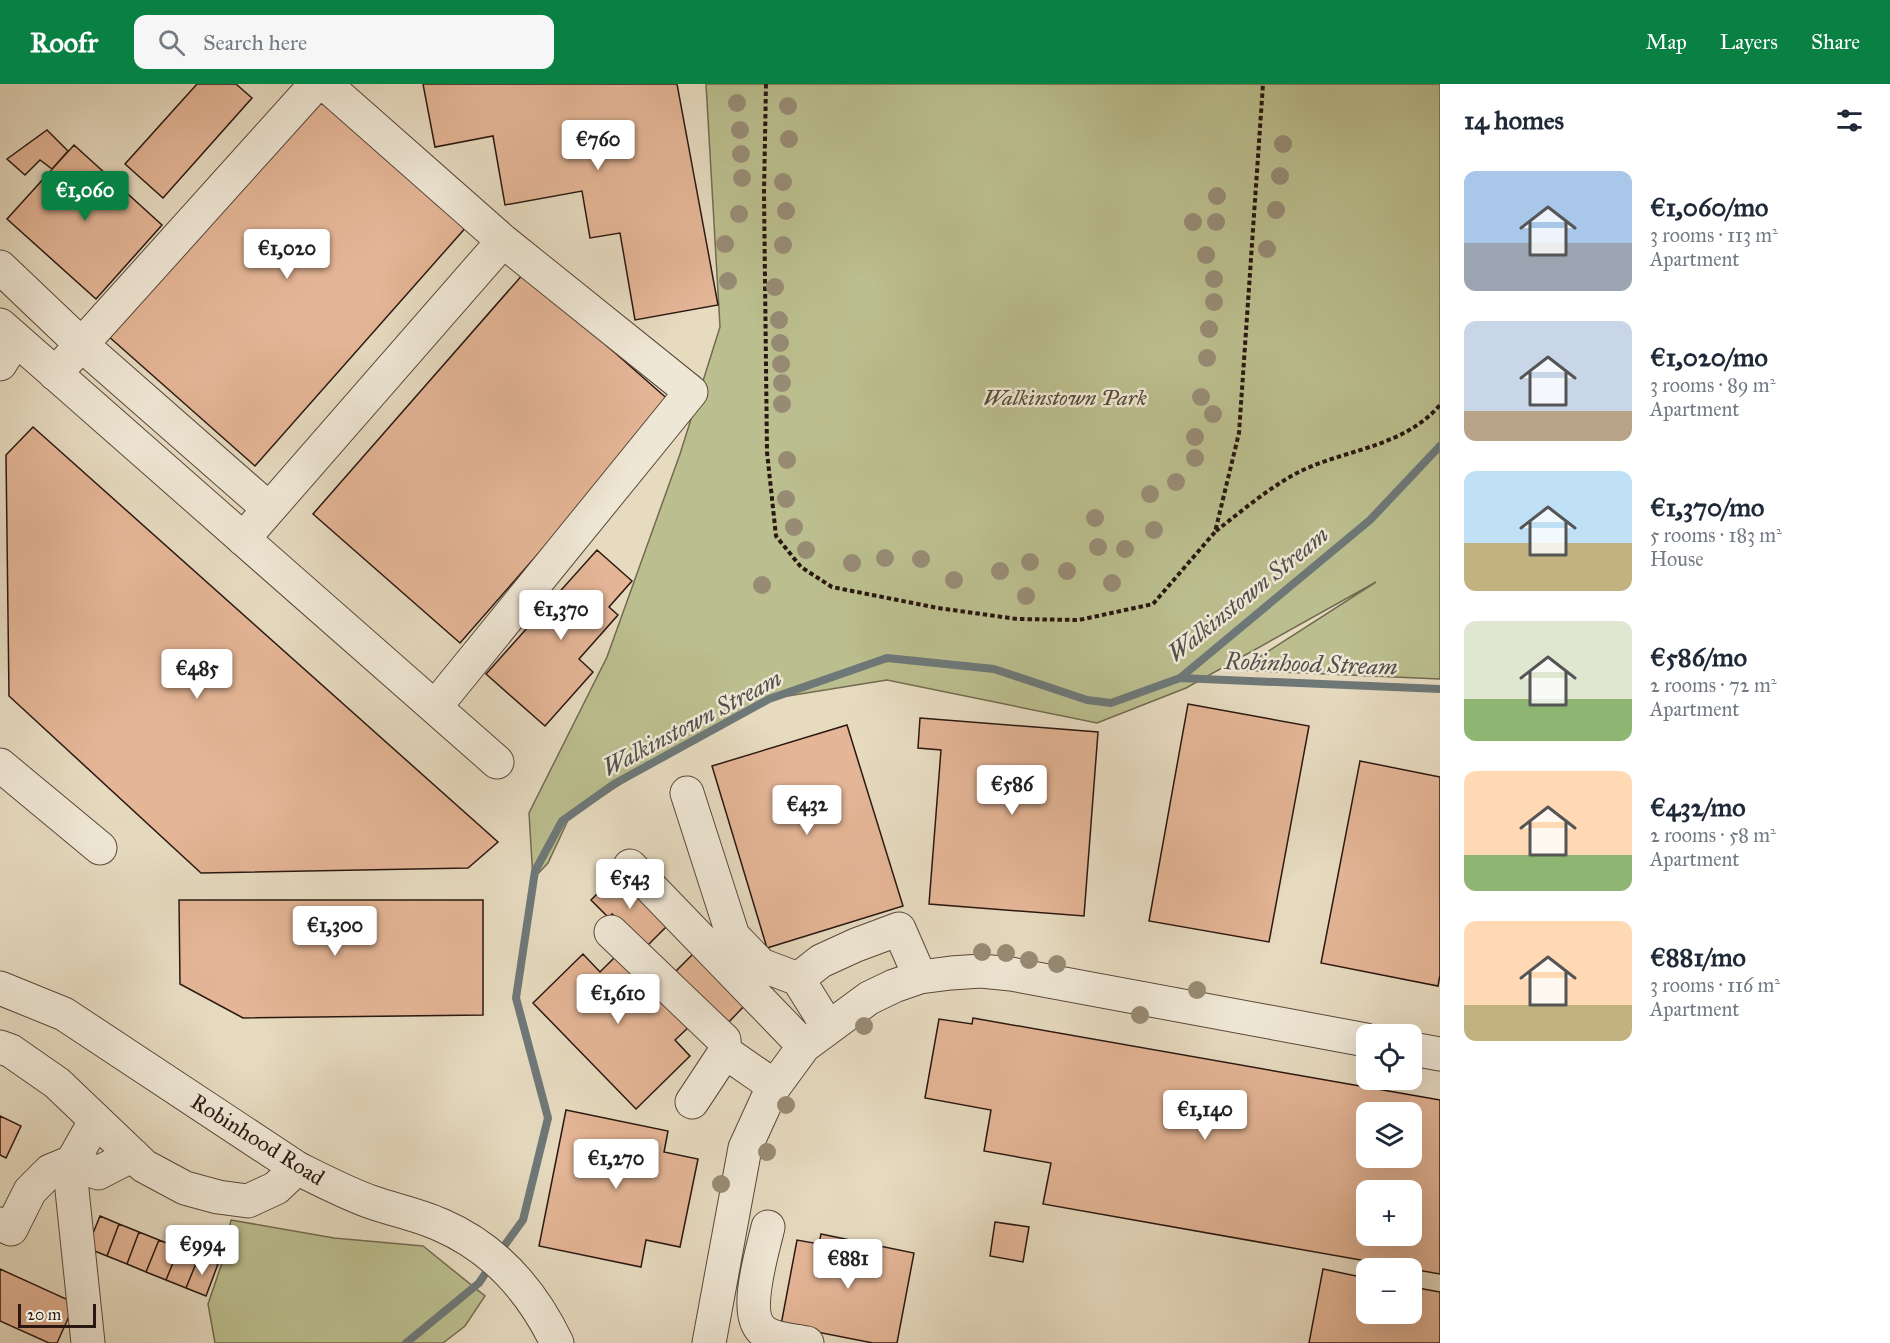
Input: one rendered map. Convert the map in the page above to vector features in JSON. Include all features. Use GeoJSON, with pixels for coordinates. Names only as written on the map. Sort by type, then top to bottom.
{"type":"FeatureCollection","features":[{"type":"Feature","properties":{"kind":"street"},"geometry":{"type":"LineString","coordinates":[[55,374],[316,84]]}},
{"type":"Feature","properties":{"kind":"street"},"geometry":{"type":"LineString","coordinates":[[325,84],[503,241],[691,392],[435,707]]}},
{"type":"Feature","properties":{"kind":"street"},"geometry":{"type":"LineString","coordinates":[[243,539],[503,241]]}},
{"type":"Feature","properties":{"kind":"street"},"geometry":{"type":"LineString","coordinates":[[0,267],[81,345],[269,509]]}},
{"type":"Feature","properties":{"kind":"street"},"geometry":{"type":"LineString","coordinates":[[5,343],[55,374],[497,762]]}},
{"type":"Feature","properties":{"kind":"street"},"geometry":{"type":"LineString","coordinates":[[0,765],[100,848]]}},
{"type":"Feature","properties":{"kind":"street"},"geometry":{"type":"LineString","coordinates":[[687,793],[733,936],[761,965],[798,979]]}},
{"type":"Feature","properties":{"kind":"street"},"geometry":{"type":"LineString","coordinates":[[630,866],[816,1036]]}},
{"type":"Feature","properties":{"kind":"street"},"geometry":{"type":"LineString","coordinates":[[798,979],[821,961],[899,929],[920,977]]}},
{"type":"Feature","properties":{"kind":"street"},"geometry":{"type":"LineString","coordinates":[[611,932],[724,1040],[725,1052],[692,1102]]}},
{"type":"Feature","properties":{"kind":"street"},"geometry":{"type":"LineString","coordinates":[[709,1343],[745,1148],[774,1086],[816,1036],[869,998],[894,986],[920,977],[981,971],[1011,974],[1356,1038]]}},
{"type":"Feature","properties":{"kind":"street"},"geometry":{"type":"LineString","coordinates":[[798,979],[816,1036]]}},
{"type":"Feature","properties":{"kind":"street","name":"Robinhood Road"},"geometry":{"type":"LineString","coordinates":[[0,988],[64,1014],[297,1168],[372,1202],[441,1225],[483,1248],[533,1300],[557,1343]]}},
{"type":"Feature","properties":{"kind":"street"},"geometry":{"type":"LineString","coordinates":[[0,1047],[11,1051],[57,1083],[144,1166],[185,1188],[218,1197],[248,1201],[276,1188],[297,1168]]}},
{"type":"Feature","properties":{"kind":"street"},"geometry":{"type":"LineString","coordinates":[[1422,1051],[1440,1054]]}},
{"type":"Feature","properties":{"kind":"street"},"geometry":{"type":"LineString","coordinates":[[725,1052],[774,1086]]}},
{"type":"Feature","properties":{"kind":"street"},"geometry":{"type":"LineString","coordinates":[[88,1343],[72,1190],[72,1162],[96,1120]]}},
{"type":"Feature","properties":{"kind":"street"},"geometry":{"type":"LineString","coordinates":[[0,1224],[11,1229],[30,1191],[51,1171],[72,1162],[98,1173],[133,1155]]}},
{"type":"Feature","properties":{"kind":"street"},"geometry":{"type":"LineString","coordinates":[[768,1227],[754,1294],[753,1314],[761,1330],[774,1337],[807,1343]]}},
{"type":"Feature","properties":{"kind":"path"},"geometry":{"type":"LineString","coordinates":[[766,84],[764,193],[767,452],[776,536],[801,567],[832,587],[1017,620],[1079,620],[1153,604],[1215,532],[1255,500],[1303,470],[1399,437],[1440,405]]}},
{"type":"Feature","properties":{"kind":"path"},"geometry":{"type":"LineString","coordinates":[[1215,532],[1239,432],[1263,84]]}},
{"type":"Feature","properties":{"kind":"green space","name":"Walkinstown Park"},"geometry":{"type":"Polygon","coordinates":[[[706,84],[1440,84],[1440,679],[1239,670],[1376,582],[1186,688],[1097,723],[887,680],[769,699],[628,779],[569,818],[548,863],[533,879],[529,813],[607,657],[680,454],[720,327],[706,84]]]}},
{"type":"Feature","properties":{"kind":"green space"},"geometry":{"type":"Polygon","coordinates":[[[231,1220],[334,1238],[423,1246],[485,1296],[465,1326],[443,1343],[215,1343],[208,1304],[222,1263],[231,1220]]]}},
{"type":"Feature","properties":{"kind":"building"},"geometry":{"type":"Polygon","coordinates":[[[197,84],[236,84],[252,98],[163,198],[125,164],[197,84]]]}},
{"type":"Feature","properties":{"kind":"building"},"geometry":{"type":"Polygon","coordinates":[[[423,84],[677,84],[718,305],[635,320],[620,233],[590,238],[582,191],[505,205],[493,136],[435,147],[423,84]]]}},
{"type":"Feature","properties":{"kind":"building"},"geometry":{"type":"Polygon","coordinates":[[[320,95],[468,225],[255,466],[107,335],[320,95]]]}},
{"type":"Feature","properties":{"kind":"building"},"geometry":{"type":"Polygon","coordinates":[[[47,130],[68,151],[52,169],[40,160],[25,175],[7,159],[47,130]]]}},
{"type":"Feature","properties":{"kind":"building"},"geometry":{"type":"Polygon","coordinates":[[[74,145],[162,225],[96,299],[7,219],[74,145]]]}},
{"type":"Feature","properties":{"kind":"building"},"geometry":{"type":"Polygon","coordinates":[[[524,273],[671,402],[460,643],[313,514],[524,273]]]}},
{"type":"Feature","properties":{"kind":"building"},"geometry":{"type":"Polygon","coordinates":[[[33,427],[498,842],[468,868],[201,873],[9,696],[6,455],[33,427]]]}},
{"type":"Feature","properties":{"kind":"building"},"geometry":{"type":"Polygon","coordinates":[[[597,550],[632,581],[609,607],[618,615],[579,659],[593,672],[545,726],[486,674],[597,550]]]}},
{"type":"Feature","properties":{"kind":"building"},"geometry":{"type":"Polygon","coordinates":[[[1188,704],[1309,726],[1269,942],[1149,921],[1188,704]]]}},
{"type":"Feature","properties":{"kind":"building"},"geometry":{"type":"Polygon","coordinates":[[[920,718],[1098,732],[1084,916],[929,904],[941,750],[918,748],[920,718]]]}},
{"type":"Feature","properties":{"kind":"building"},"geometry":{"type":"Polygon","coordinates":[[[847,725],[903,906],[767,948],[712,766],[847,725]]]}},
{"type":"Feature","properties":{"kind":"building"},"geometry":{"type":"Polygon","coordinates":[[[1360,761],[1440,777],[1440,975],[1438,986],[1321,963],[1360,761]]]}},
{"type":"Feature","properties":{"kind":"building"},"geometry":{"type":"Polygon","coordinates":[[[618,873],[669,924],[646,947],[612,914],[609,918],[591,900],[618,873]]]}},
{"type":"Feature","properties":{"kind":"building"},"geometry":{"type":"Polygon","coordinates":[[[179,900],[483,900],[483,1015],[243,1018],[180,984],[179,900]]]}},
{"type":"Feature","properties":{"kind":"building"},"geometry":{"type":"Polygon","coordinates":[[[620,952],[691,1025],[675,1040],[690,1056],[636,1109],[533,1003],[583,954],[600,972],[620,952]]]}},
{"type":"Feature","properties":{"kind":"building"},"geometry":{"type":"Polygon","coordinates":[[[694,953],[747,1003],[727,1024],[673,974],[694,953]]]}},
{"type":"Feature","properties":{"kind":"building"},"geometry":{"type":"Polygon","coordinates":[[[973,1018],[1356,1085],[1356,1090],[1383,1090],[1440,1100],[1440,1274],[1422,1271],[1422,1258],[1356,1259],[1043,1204],[1051,1163],[984,1151],[991,1110],[925,1098],[939,1019],[972,1024],[973,1018]]]}},
{"type":"Feature","properties":{"kind":"building"},"geometry":{"type":"Polygon","coordinates":[[[566,1110],[668,1131],[664,1152],[698,1159],[680,1247],[646,1240],[641,1267],[539,1246],[566,1110]]]}},
{"type":"Feature","properties":{"kind":"building"},"geometry":{"type":"Polygon","coordinates":[[[0,1116],[21,1126],[6,1158],[0,1155],[0,1116]]]}},
{"type":"Feature","properties":{"kind":"building"},"geometry":{"type":"Polygon","coordinates":[[[100,1216],[119,1224],[107,1256],[87,1248],[100,1216]]]}},
{"type":"Feature","properties":{"kind":"building"},"geometry":{"type":"Polygon","coordinates":[[[995,1222],[1029,1227],[1023,1262],[990,1256],[995,1222]]]}},
{"type":"Feature","properties":{"kind":"building"},"geometry":{"type":"Polygon","coordinates":[[[119,1224],[139,1232],[127,1264],[107,1256],[119,1224]]]}},
{"type":"Feature","properties":{"kind":"building"},"geometry":{"type":"Polygon","coordinates":[[[139,1232],[159,1240],[146,1272],[127,1264],[139,1232]]]}},
{"type":"Feature","properties":{"kind":"building"},"geometry":{"type":"Polygon","coordinates":[[[821,1234],[914,1253],[897,1343],[873,1343],[781,1325],[797,1240],[819,1244],[821,1234]]]}},
{"type":"Feature","properties":{"kind":"building"},"geometry":{"type":"Polygon","coordinates":[[[159,1240],[179,1248],[166,1280],[146,1272],[159,1240]]]}},
{"type":"Feature","properties":{"kind":"building"},"geometry":{"type":"Polygon","coordinates":[[[179,1248],[199,1256],[186,1288],[166,1280],[179,1248]]]}},
{"type":"Feature","properties":{"kind":"building"},"geometry":{"type":"Polygon","coordinates":[[[199,1256],[218,1264],[206,1296],[186,1288],[199,1256]]]}},
{"type":"Feature","properties":{"kind":"building"},"geometry":{"type":"Polygon","coordinates":[[[0,1269],[75,1303],[57,1343],[49,1343],[0,1321],[0,1269]]]}},
{"type":"Feature","properties":{"kind":"building"},"geometry":{"type":"Polygon","coordinates":[[[1323,1269],[1356,1276],[1356,1324],[1422,1324],[1422,1289],[1440,1292],[1440,1343],[1309,1343],[1323,1269]]]}},
{"type":"Feature","properties":{"kind":"waterway","name":"Walkinstown Stream"},"geometry":{"type":"LineString","coordinates":[[499,1253],[523,1220],[548,1118],[516,998],[535,871],[562,821],[614,784],[769,699],[887,658],[994,669],[1087,700],[1111,703],[1180,678],[1370,520],[1440,446]]}},
{"type":"Feature","properties":{"kind":"waterway","name":"Robinhood Stream"},"geometry":{"type":"LineString","coordinates":[[1180,678],[1440,689]]}},
{"type":"Feature","properties":{"kind":"waterway","name":"Walkinstown Stream"},"geometry":{"type":"LineString","coordinates":[[406,1343],[479,1283],[491,1265]]}}]}
